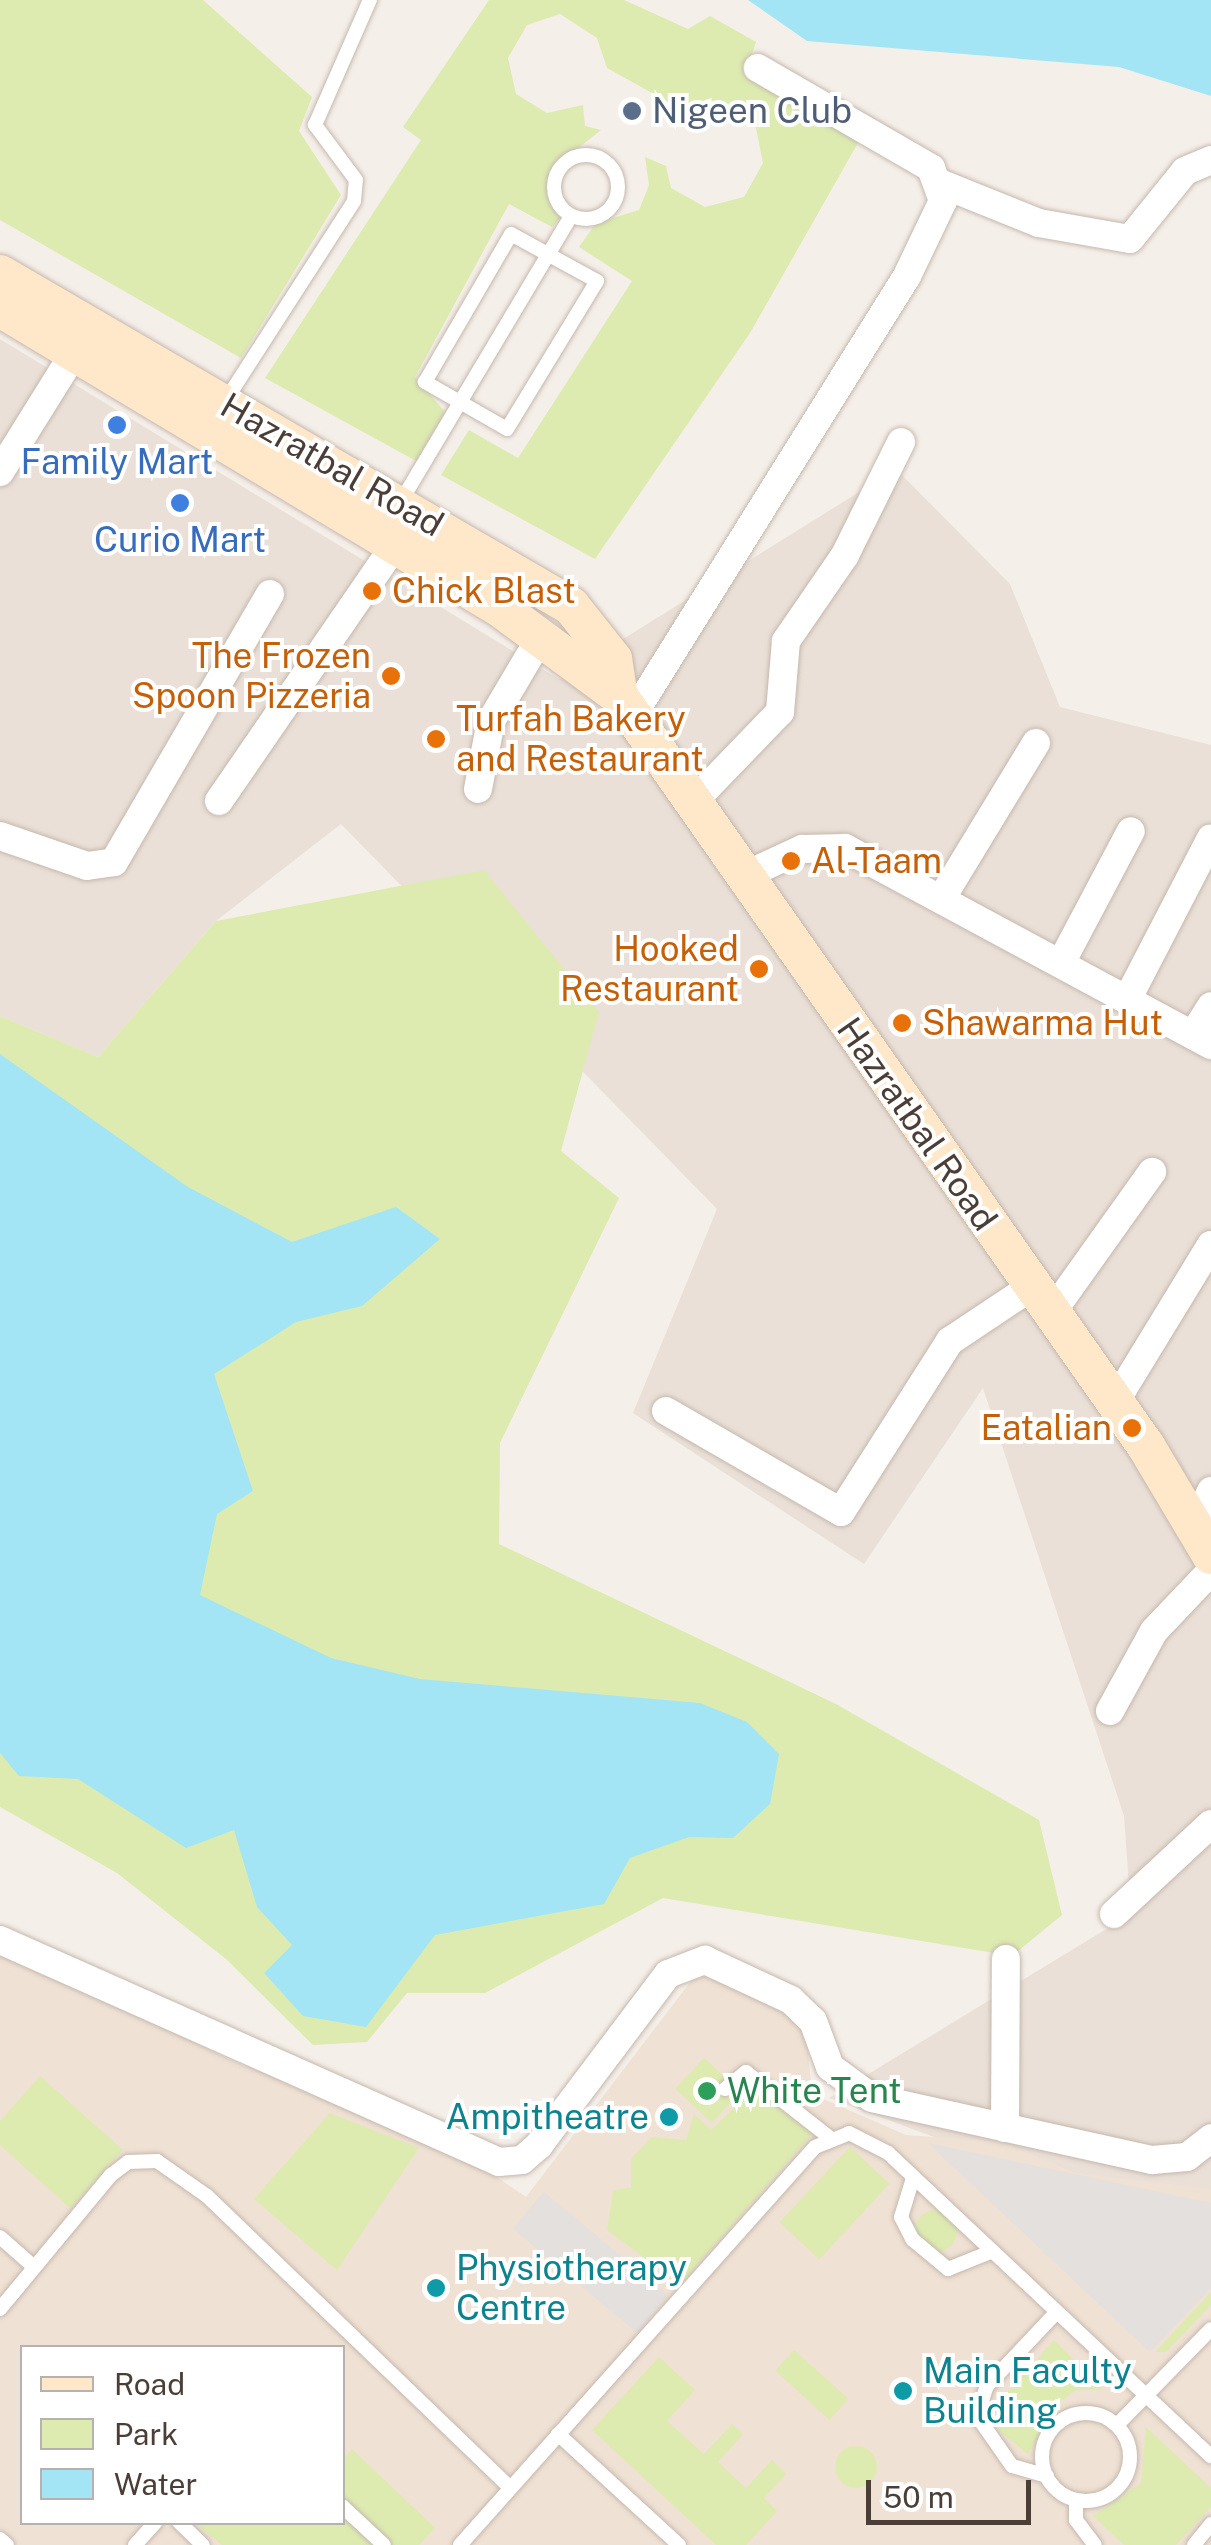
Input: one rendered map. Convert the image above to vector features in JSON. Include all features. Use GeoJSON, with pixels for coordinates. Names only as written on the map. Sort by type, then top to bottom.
{"type":"FeatureCollection","features":[{"type":"Feature","properties":{"kind":"main road","name":"Hazratbal Road"},"geometry":{"type":"LineString","coordinates":[[0,274],[399,504],[586,618],[613,658],[626,705]]}},
{"type":"Feature","properties":{"kind":"main road","name":"Hazratbal Road"},"geometry":{"type":"LineString","coordinates":[[0,308],[395,545],[540,638],[626,705],[1040,1301],[1115,1402],[1202,1541]]}},
{"type":"Feature","properties":{"kind":"street"},"geometry":{"type":"LineString","coordinates":[[758,68],[931,168],[942,184],[1039,223],[1130,239],[1185,171],[1211,160]]}},
{"type":"Feature","properties":{"kind":"street"},"geometry":{"type":"LineString","coordinates":[[626,705],[907,276],[942,184]]}},
{"type":"Feature","properties":{"kind":"street"},"geometry":{"type":"LineString","coordinates":[[0,472],[74,353]]}},
{"type":"Feature","properties":{"kind":"street"},"geometry":{"type":"LineString","coordinates":[[694,801],[780,712],[786,642],[845,555],[901,442]]}},
{"type":"Feature","properties":{"kind":"street"},"geometry":{"type":"LineString","coordinates":[[219,802],[395,545]]}},
{"type":"Feature","properties":{"kind":"street"},"geometry":{"type":"LineString","coordinates":[[0,836],[87,866],[114,862],[270,594]]}},
{"type":"Feature","properties":{"kind":"street"},"geometry":{"type":"LineString","coordinates":[[478,789],[491,722],[540,638]]}},
{"type":"Feature","properties":{"kind":"street"},"geometry":{"type":"LineString","coordinates":[[943,896],[1036,743]]}},
{"type":"Feature","properties":{"kind":"street"},"geometry":{"type":"LineString","coordinates":[[1060,963],[1131,831]]}},
{"type":"Feature","properties":{"kind":"street"},"geometry":{"type":"LineString","coordinates":[[1127,1000],[1211,838]]}},
{"type":"Feature","properties":{"kind":"street"},"geometry":{"type":"LineString","coordinates":[[746,875],[836,844],[943,896],[1202,1040],[1211,1006]]}},
{"type":"Feature","properties":{"kind":"street"},"geometry":{"type":"LineString","coordinates":[[666,1411],[842,1512],[950,1340],[1040,1301],[1152,1172]]}},
{"type":"Feature","properties":{"kind":"street"},"geometry":{"type":"LineString","coordinates":[[1115,1402],[1211,1245]]}},
{"type":"Feature","properties":{"kind":"street"},"geometry":{"type":"LineString","coordinates":[[1202,1541],[1211,1492]]}},
{"type":"Feature","properties":{"kind":"street"},"geometry":{"type":"LineString","coordinates":[[1110,1711],[1154,1631],[1211,1571]]}},
{"type":"Feature","properties":{"kind":"street"},"geometry":{"type":"LineString","coordinates":[[1114,1914],[1211,1824]]}},
{"type":"Feature","properties":{"kind":"street"},"geometry":{"type":"LineString","coordinates":[[0,1940],[499,2162],[522,2160],[539,2145],[668,1974],[705,1960],[791,2000],[813,2021],[830,2068],[872,2098],[1152,2160],[1187,2156],[1211,2138]]}},
{"type":"Feature","properties":{"kind":"street"},"geometry":{"type":"LineString","coordinates":[[1005,2128],[1006,1959]]}},
{"type":"Feature","properties":{"kind":"lane"},"geometry":{"type":"LineString","coordinates":[[224,403],[354,201],[356,180],[315,125],[370,0]]}},
{"type":"Feature","properties":{"kind":"lane"},"geometry":{"type":"LineString","coordinates":[[598,157],[613,170],[616,198],[592,219],[571,216],[556,200],[555,178],[568,160],[598,157]]}},
{"type":"Feature","properties":{"kind":"lane"},"geometry":{"type":"LineString","coordinates":[[399,504],[571,216]]}},
{"type":"Feature","properties":{"kind":"lane"},"geometry":{"type":"LineString","coordinates":[[511,234],[597,281],[507,429],[460,402],[425,382],[511,234]]}},
{"type":"Feature","properties":{"kind":"lane"},"geometry":{"type":"LineString","coordinates":[[724,2089],[746,2072],[829,2137],[868,2139],[913,2178],[1052,2316],[1211,2456]]}},
{"type":"Feature","properties":{"kind":"lane"},"geometry":{"type":"LineString","coordinates":[[460,2545],[829,2137]]}},
{"type":"Feature","properties":{"kind":"lane"},"geometry":{"type":"LineString","coordinates":[[0,2309],[111,2175],[128,2162],[157,2161],[207,2196],[510,2488]]}},
{"type":"Feature","properties":{"kind":"lane"},"geometry":{"type":"LineString","coordinates":[[913,2178],[901,2217],[912,2239],[948,2269],[988,2253]]}},
{"type":"Feature","properties":{"kind":"lane"},"geometry":{"type":"LineString","coordinates":[[0,2237],[34,2266]]}},
{"type":"Feature","properties":{"kind":"lane"},"geometry":{"type":"LineString","coordinates":[[1046,2476],[1046,2439],[1062,2420],[1084,2412],[1117,2425],[1130,2458],[1122,2482],[1102,2498],[1076,2500],[1046,2476],[1012,2466],[978,2416],[986,2386],[1052,2316]]}},
{"type":"Feature","properties":{"kind":"lane"},"geometry":{"type":"LineString","coordinates":[[1117,2425],[1211,2330]]}},
{"type":"Feature","properties":{"kind":"lane"},"geometry":{"type":"LineString","coordinates":[[558,2434],[679,2545]]}},
{"type":"Feature","properties":{"kind":"lane"},"geometry":{"type":"LineString","coordinates":[[1076,2500],[1076,2520],[1094,2545]]}},
{"type":"Feature","properties":{"kind":"lane"},"geometry":{"type":"LineString","coordinates":[[345,2509],[384,2545]]}},
{"type":"Feature","properties":{"kind":"lane"},"geometry":{"type":"LineString","coordinates":[[1194,2545],[1211,2524]]}},
{"type":"Feature","properties":{"kind":"lane"},"geometry":{"type":"LineString","coordinates":[[135,2545],[153,2525]]}},
{"type":"Feature","properties":{"kind":"lane"},"geometry":{"type":"LineString","coordinates":[[182,2525],[203,2545]]}},
{"type":"Feature","properties":{"kind":"lane"},"geometry":{"type":"LineString","coordinates":[[0,2538],[7,2545]]}},
{"type":"Feature","properties":{"kind":"shaded area"},"geometry":{"type":"Polygon","coordinates":[[[0,339],[559,679],[896,469],[1010,584],[1060,707],[1211,745],[1211,2240],[829,2098],[1131,1914],[1124,1816],[983,1388],[864,1564],[633,1413],[717,1209],[341,824],[216,921],[98,1057],[0,1016],[0,339]]]}},
{"type":"Feature","properties":{"kind":"shaded area"},"geometry":{"type":"Polygon","coordinates":[[[0,1947],[232,2061],[442,2140],[526,2197],[701,1968],[805,2019],[812,2094],[906,2135],[1002,2142],[1076,2173],[1211,2189],[1211,2545],[0,2545],[0,1947]]]}},
{"type":"Feature","properties":{"kind":"shaded area"},"geometry":{"type":"Polygon","coordinates":[[[928,2143],[1211,2203],[1211,2288],[1150,2352],[928,2143]]]}},
{"type":"Feature","properties":{"kind":"shaded area"},"geometry":{"type":"Polygon","coordinates":[[[544,2192],[668,2296],[637,2333],[513,2229],[544,2192]]]}},
{"type":"Feature","properties":{"kind":"green space"},"geometry":{"type":"Polygon","coordinates":[[[0,0],[203,0],[312,97],[299,131],[341,195],[241,358],[0,220],[0,0]]]}},
{"type":"Feature","properties":{"kind":"green space"},"geometry":{"type":"Polygon","coordinates":[[[489,0],[624,0],[688,29],[710,16],[756,42],[746,73],[858,143],[750,333],[595,559],[441,475],[469,430],[518,458],[632,281],[579,247],[596,223],[639,210],[649,185],[645,157],[666,166],[671,188],[705,207],[744,197],[763,163],[755,123],[721,104],[688,113],[607,68],[597,38],[560,14],[527,25],[508,58],[516,94],[547,113],[583,105],[585,126],[601,130],[548,172],[560,218],[552,227],[509,204],[415,377],[445,412],[418,462],[265,378],[421,140],[403,127],[489,0]]]}},
{"type":"Feature","properties":{"kind":"green space"},"geometry":{"type":"Polygon","coordinates":[[[484,870],[599,1012],[561,1151],[619,1198],[500,1443],[499,1544],[836,1704],[1039,1820],[1062,1915],[1012,1956],[663,1898],[485,1993],[407,1993],[367,2042],[313,2045],[226,1959],[117,1873],[0,1807],[0,1016],[98,1057],[216,921],[484,870]]]}},
{"type":"Feature","properties":{"kind":"green space","name":"White Tent"},"geometry":{"type":"Polygon","coordinates":[[[704,2058],[741,2092],[712,2123],[675,2089],[704,2058]]]}},
{"type":"Feature","properties":{"kind":"green space"},"geometry":{"type":"Polygon","coordinates":[[[40,2076],[123,2150],[70,2208],[0,2145],[0,2121],[40,2076]]]}},
{"type":"Feature","properties":{"kind":"green space"},"geometry":{"type":"Polygon","coordinates":[[[756,2087],[812,2134],[680,2284],[607,2230],[613,2191],[631,2187],[631,2159],[652,2137],[686,2140],[694,2114],[711,2130],[756,2087]]]}},
{"type":"Feature","properties":{"kind":"green space"},"geometry":{"type":"Polygon","coordinates":[[[330,2113],[419,2148],[337,2270],[254,2199],[330,2113]]]}},
{"type":"Feature","properties":{"kind":"green space"},"geometry":{"type":"Polygon","coordinates":[[[850,2147],[889,2184],[819,2259],[780,2222],[850,2147]]]}},
{"type":"Feature","properties":{"kind":"green space"},"geometry":{"type":"Polygon","coordinates":[[[936,2210],[951,2216],[957,2231],[951,2246],[936,2252],[921,2246],[915,2231],[921,2216],[936,2210]]]}},
{"type":"Feature","properties":{"kind":"green space"},"geometry":{"type":"Polygon","coordinates":[[[1211,2292],[1211,2305],[1166,2352],[1155,2352],[1211,2292]]]}},
{"type":"Feature","properties":{"kind":"green space"},"geometry":{"type":"Polygon","coordinates":[[[1054,2340],[1103,2389],[1076,2390],[1057,2404],[1028,2454],[998,2430],[1002,2398],[1054,2340]]]}},
{"type":"Feature","properties":{"kind":"green space"},"geometry":{"type":"Polygon","coordinates":[[[794,2350],[848,2399],[830,2420],[775,2371],[794,2350]]]}},
{"type":"Feature","properties":{"kind":"green space"},"geometry":{"type":"Polygon","coordinates":[[[659,2357],[695,2390],[667,2421],[704,2454],[732,2424],[743,2434],[718,2462],[746,2488],[772,2460],[786,2474],[764,2498],[777,2511],[746,2545],[716,2545],[592,2430],[659,2357]]]}},
{"type":"Feature","properties":{"kind":"green space"},"geometry":{"type":"Polygon","coordinates":[[[1146,2427],[1211,2488],[1211,2507],[1176,2545],[1124,2545],[1093,2516],[1141,2483],[1146,2427]]]}},
{"type":"Feature","properties":{"kind":"green space"},"geometry":{"type":"Polygon","coordinates":[[[856,2446],[871,2452],[877,2467],[871,2482],[856,2488],[841,2482],[835,2467],[841,2452],[856,2446]]]}},
{"type":"Feature","properties":{"kind":"green space"},"geometry":{"type":"Polygon","coordinates":[[[352,2449],[435,2528],[419,2545],[222,2545],[197,2525],[345,2525],[345,2457],[352,2449]]]}},
{"type":"Feature","properties":{"kind":"water"},"geometry":{"type":"Polygon","coordinates":[[[748,0],[1211,0],[1211,96],[1119,67],[807,41],[748,0]]]}},
{"type":"Feature","properties":{"kind":"water"},"geometry":{"type":"Polygon","coordinates":[[[0,1054],[188,1187],[292,1242],[396,1207],[440,1239],[362,1306],[296,1322],[214,1374],[253,1491],[217,1514],[200,1595],[331,1658],[420,1679],[700,1703],[747,1722],[779,1754],[770,1804],[733,1838],[689,1837],[630,1858],[604,1904],[435,1935],[366,2027],[303,2016],[264,1973],[292,1945],[257,1907],[234,1830],[186,1848],[78,1779],[19,1776],[0,1753],[0,1054]]]}},
{"type":"Feature","properties":{"kind":"place","name":"Nigeen Club"},"geometry":{"type":"Point","coordinates":[632,111]}},
{"type":"Feature","properties":{"kind":"place","name":"Family Mart"},"geometry":{"type":"Point","coordinates":[117,425]}},
{"type":"Feature","properties":{"kind":"place","name":"Curio Mart"},"geometry":{"type":"Point","coordinates":[180,503]}},
{"type":"Feature","properties":{"kind":"place","name":"Chick Blast"},"geometry":{"type":"Point","coordinates":[372,591]}},
{"type":"Feature","properties":{"kind":"place","name":"The Frozen Spoon Pizzeria"},"geometry":{"type":"Point","coordinates":[391,676]}},
{"type":"Feature","properties":{"kind":"place","name":"Turfah Bakery and Restaurant"},"geometry":{"type":"Point","coordinates":[436,739]}},
{"type":"Feature","properties":{"kind":"place","name":"Al-Taam"},"geometry":{"type":"Point","coordinates":[791,861]}},
{"type":"Feature","properties":{"kind":"place","name":"Hooked Restaurant"},"geometry":{"type":"Point","coordinates":[759,969]}},
{"type":"Feature","properties":{"kind":"place","name":"Shawarma Hut"},"geometry":{"type":"Point","coordinates":[902,1023]}},
{"type":"Feature","properties":{"kind":"place","name":"Eatalian"},"geometry":{"type":"Point","coordinates":[1132,1428]}},
{"type":"Feature","properties":{"kind":"place","name":"White Tent"},"geometry":{"type":"Point","coordinates":[707,2091]}},
{"type":"Feature","properties":{"kind":"place","name":"Ampitheatre"},"geometry":{"type":"Point","coordinates":[669,2117]}},
{"type":"Feature","properties":{"kind":"place","name":"Physiotherapy Centre"},"geometry":{"type":"Point","coordinates":[436,2288]}},
{"type":"Feature","properties":{"kind":"place","name":"Main Faculty Building"},"geometry":{"type":"Point","coordinates":[903,2391]}}]}
